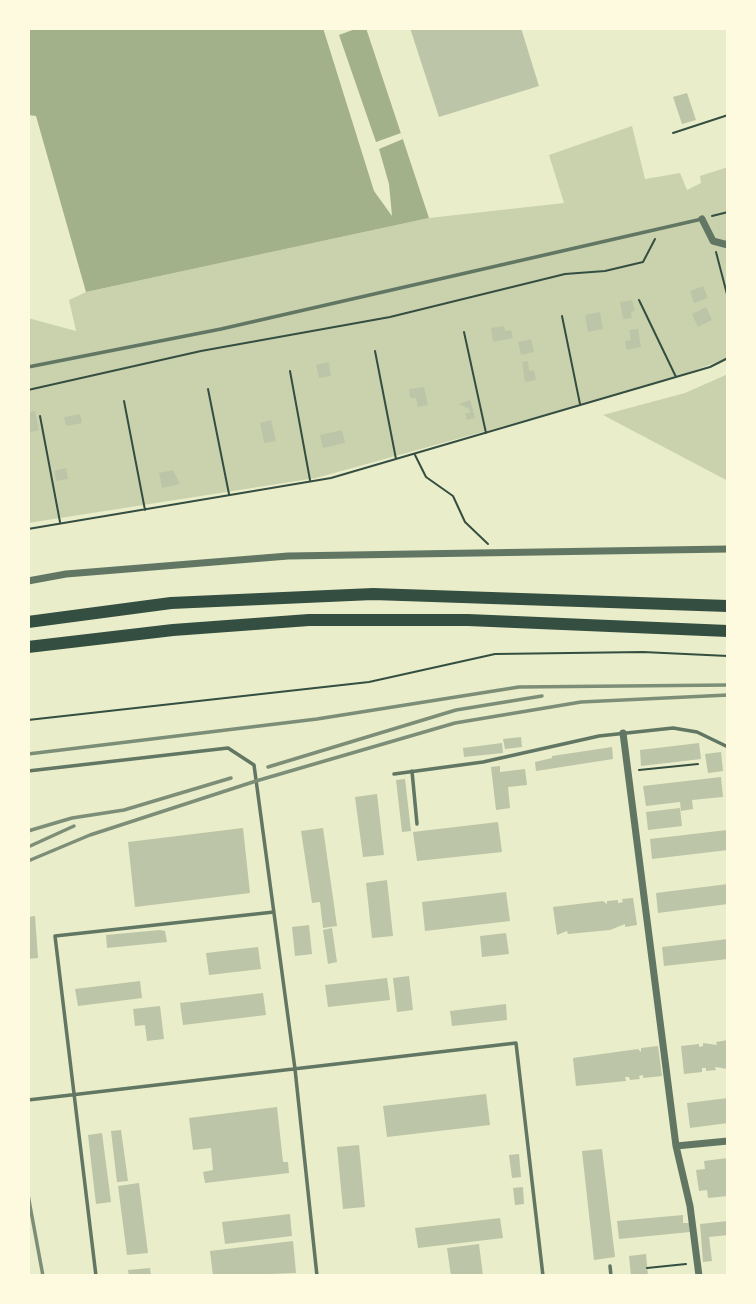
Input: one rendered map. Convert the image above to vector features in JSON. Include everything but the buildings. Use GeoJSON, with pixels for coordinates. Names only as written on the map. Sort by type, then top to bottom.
{"type":"FeatureCollection","features":[{"type":"Feature","properties":{"kind":"highway"},"geometry":{"type":"LineString","coordinates":[[28,622],[171,603],[373,594],[470,595],[728,606]]}},
{"type":"Feature","properties":{"kind":"highway"},"geometry":{"type":"LineString","coordinates":[[28,647],[275,622],[468,620],[728,631]]}},
{"type":"Feature","properties":{"kind":"street"},"geometry":{"type":"LineString","coordinates":[[702,219],[713,240],[728,245]]}},
{"type":"Feature","properties":{"kind":"street"},"geometry":{"type":"LineString","coordinates":[[28,581],[66,574],[288,556],[728,549]]}},
{"type":"Feature","properties":{"kind":"street"},"geometry":{"type":"LineString","coordinates":[[623,733],[676,1146],[690,1206],[698,1270]]}},
{"type":"Feature","properties":{"kind":"street"},"geometry":{"type":"LineString","coordinates":[[676,1146],[728,1141]]}},
{"type":"Feature","properties":{"kind":"lane"},"geometry":{"type":"LineString","coordinates":[[28,367],[221,329],[702,219]]}},
{"type":"Feature","properties":{"kind":"lane"},"geometry":{"type":"LineString","coordinates":[[394,774],[483,762],[623,733],[687,729],[728,747]]}},
{"type":"Feature","properties":{"kind":"lane"},"geometry":{"type":"LineString","coordinates":[[28,771],[228,748],[254,765],[295,1069],[317,1276]]}},
{"type":"Feature","properties":{"kind":"lane"},"geometry":{"type":"LineString","coordinates":[[412,771],[418,824]]}},
{"type":"Feature","properties":{"kind":"lane"},"geometry":{"type":"LineString","coordinates":[[96,1276],[55,936],[274,912]]}},
{"type":"Feature","properties":{"kind":"lane"},"geometry":{"type":"LineString","coordinates":[[28,1100],[516,1043],[543,1276]]}},
{"type":"Feature","properties":{"kind":"lane"},"geometry":{"type":"LineString","coordinates":[[610,1266],[611,1276]]}},
{"type":"Feature","properties":{"kind":"path"},"geometry":{"type":"LineString","coordinates":[[673,133],[728,115]]}},
{"type":"Feature","properties":{"kind":"path"},"geometry":{"type":"LineString","coordinates":[[702,219],[728,212]]}},
{"type":"Feature","properties":{"kind":"path"},"geometry":{"type":"LineString","coordinates":[[28,390],[201,351],[390,317],[565,274],[605,271],[643,262],[660,229]]}},
{"type":"Feature","properties":{"kind":"path"},"geometry":{"type":"LineString","coordinates":[[713,240],[728,298]]}},
{"type":"Feature","properties":{"kind":"path"},"geometry":{"type":"LineString","coordinates":[[639,300],[676,377]]}},
{"type":"Feature","properties":{"kind":"path"},"geometry":{"type":"LineString","coordinates":[[562,316],[580,405]]}},
{"type":"Feature","properties":{"kind":"path"},"geometry":{"type":"LineString","coordinates":[[464,332],[486,433]]}},
{"type":"Feature","properties":{"kind":"path"},"geometry":{"type":"LineString","coordinates":[[374,351],[396,459]]}},
{"type":"Feature","properties":{"kind":"path"},"geometry":{"type":"LineString","coordinates":[[28,529],[311,482],[676,377],[728,358]]}},
{"type":"Feature","properties":{"kind":"path"},"geometry":{"type":"LineString","coordinates":[[290,371],[311,482]]}},
{"type":"Feature","properties":{"kind":"path"},"geometry":{"type":"LineString","coordinates":[[208,389],[229,494]]}},
{"type":"Feature","properties":{"kind":"path"},"geometry":{"type":"LineString","coordinates":[[124,401],[145,510]]}},
{"type":"Feature","properties":{"kind":"path"},"geometry":{"type":"LineString","coordinates":[[40,416],[60,523]]}},
{"type":"Feature","properties":{"kind":"path"},"geometry":{"type":"LineString","coordinates":[[414,454],[426,477],[453,496],[465,522],[481,534],[491,552]]}},
{"type":"Feature","properties":{"kind":"path"},"geometry":{"type":"LineString","coordinates":[[28,720],[369,682],[495,654],[643,652],[728,656]]}},
{"type":"Feature","properties":{"kind":"path"},"geometry":{"type":"LineString","coordinates":[[628,772],[698,764]]}},
{"type":"Feature","properties":{"kind":"path"},"geometry":{"type":"LineString","coordinates":[[647,1268],[698,1270]]}},
{"type":"Feature","properties":{"kind":"shaded area"},"geometry":{"type":"Polygon","coordinates":[[[28,28],[366,28],[429,218],[86,292],[36,116],[28,115],[28,28]]]}},
{"type":"Feature","properties":{"kind":"shaded area"},"geometry":{"type":"Polygon","coordinates":[[[632,126],[645,179],[680,173],[687,190],[701,183],[700,176],[728,167],[728,358],[663,382],[316,478],[28,523],[28,318],[76,331],[69,300],[86,292],[429,218],[564,203],[549,155],[632,126]]]}},
{"type":"Feature","properties":{"kind":"shaded area"},"geometry":{"type":"Polygon","coordinates":[[[728,374],[728,481],[603,415],[685,393],[728,374]]]}},
{"type":"Feature","properties":{"kind":"pier"},"geometry":{"type":"Polygon","coordinates":[[[323,28],[358,28],[339,35],[376,142],[401,133],[403,139],[379,149],[389,184],[392,216],[374,191],[323,28]]]}},
{"type":"Feature","properties":{"kind":"railway"},"geometry":{"type":"LineString","coordinates":[[28,754],[317,719],[519,687],[728,685]]}},
{"type":"Feature","properties":{"kind":"railway"},"geometry":{"type":"LineString","coordinates":[[28,861],[90,835],[256,781],[455,723],[581,702],[728,695]]}},
{"type":"Feature","properties":{"kind":"railway"},"geometry":{"type":"LineString","coordinates":[[268,767],[456,710],[542,696]]}},
{"type":"Feature","properties":{"kind":"railway"},"geometry":{"type":"LineString","coordinates":[[28,831],[72,818],[124,810],[231,778]]}},
{"type":"Feature","properties":{"kind":"railway"},"geometry":{"type":"LineString","coordinates":[[28,847],[74,826]]}},
{"type":"Feature","properties":{"kind":"railway"},"geometry":{"type":"LineString","coordinates":[[28,1195],[43,1276]]}}]}
